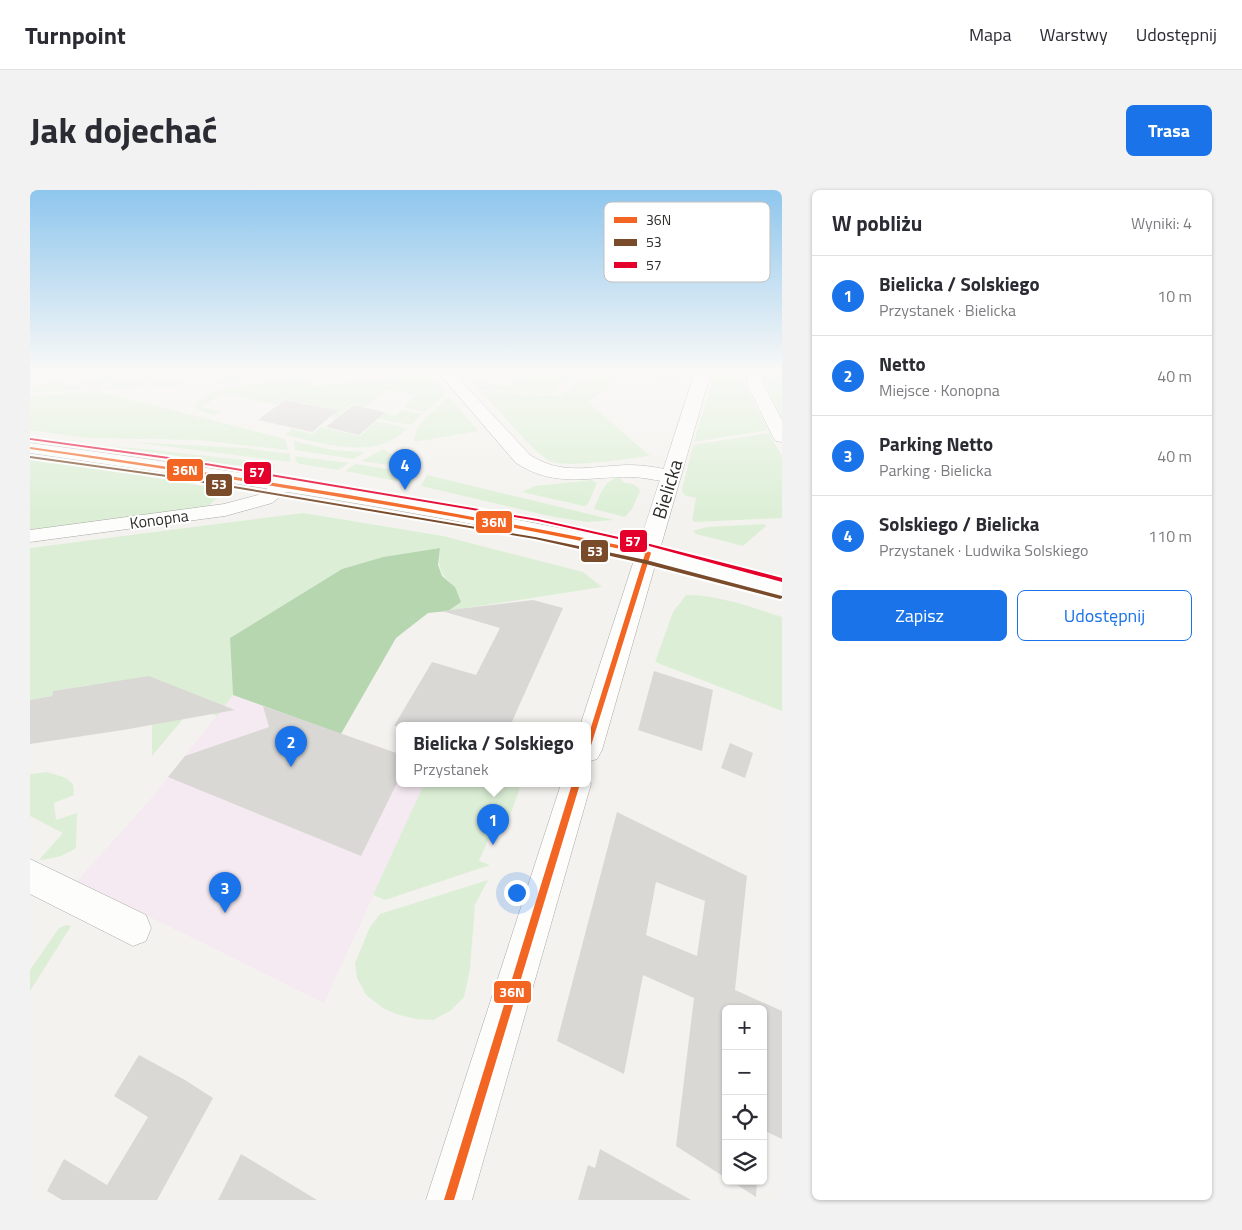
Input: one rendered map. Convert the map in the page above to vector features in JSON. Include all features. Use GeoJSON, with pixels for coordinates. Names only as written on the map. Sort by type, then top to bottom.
{"type":"FeatureCollection","features":[{"type":"Feature","properties":{"kind":"street"},"geometry":{"type":"LineString","coordinates":[[487,419],[523,459],[539,470],[568,475],[627,471],[671,476]]}},
{"type":"Feature","properties":{"kind":"street","name":"Bielicka"},"geometry":{"type":"LineString","coordinates":[[591,737],[688,419]]}},
{"type":"Feature","properties":{"kind":"street"},"geometry":{"type":"LineString","coordinates":[[773,419],[782,437]]}},
{"type":"Feature","properties":{"kind":"street"},"geometry":{"type":"LineString","coordinates":[[30,448],[175,468],[537,528],[648,553],[782,589]]}},
{"type":"Feature","properties":{"kind":"street","name":"Konopna"},"geometry":{"type":"LineString","coordinates":[[30,536],[225,510],[256,503],[273,495],[284,486]]}},
{"type":"Feature","properties":{"kind":"street"},"geometry":{"type":"LineString","coordinates":[[449,1200],[575,787]]}},
{"type":"Feature","properties":{"kind":"street"},"geometry":{"type":"LineString","coordinates":[[30,876],[133,928]]}},
{"type":"Feature","properties":{"kind":"shaded area"},"geometry":{"type":"Polygon","coordinates":[[[233,695],[396,753],[396,787],[424,787],[324,1003],[77,881],[149,801],[233,695]]]}},
{"type":"Feature","properties":{"kind":"green space"},"geometry":{"type":"Polygon","coordinates":[[[30,419],[207,419],[285,439],[288,450],[198,440],[87,438],[30,430],[30,419]]]}},
{"type":"Feature","properties":{"kind":"green space"},"geometry":{"type":"Polygon","coordinates":[[[381,419],[417,419],[411,425],[381,419]]]}},
{"type":"Feature","properties":{"kind":"green space"},"geometry":{"type":"Polygon","coordinates":[[[425,419],[468,419],[478,431],[415,442],[415,435],[425,419]]]}},
{"type":"Feature","properties":{"kind":"green space"},"geometry":{"type":"Polygon","coordinates":[[[507,419],[608,419],[650,456],[614,461],[558,463],[543,457],[507,419]]]}},
{"type":"Feature","properties":{"kind":"green space"},"geometry":{"type":"Polygon","coordinates":[[[701,419],[762,419],[768,430],[694,442],[701,419]]]}},
{"type":"Feature","properties":{"kind":"green space"},"geometry":{"type":"Polygon","coordinates":[[[376,421],[407,428],[395,438],[381,445],[365,447],[332,445],[285,435],[292,429],[312,434],[321,427],[360,436],[376,421]]]}},
{"type":"Feature","properties":{"kind":"green space"},"geometry":{"type":"Polygon","coordinates":[[[769,433],[782,456],[782,518],[695,522],[692,520],[696,498],[684,495],[682,490],[693,445],[769,433]]]}},
{"type":"Feature","properties":{"kind":"green space"},"geometry":{"type":"Polygon","coordinates":[[[30,439],[66,442],[75,445],[135,448],[272,463],[275,466],[273,469],[116,453],[30,441],[30,439]]]}},
{"type":"Feature","properties":{"kind":"green space"},"geometry":{"type":"Polygon","coordinates":[[[294,441],[332,450],[365,452],[354,459],[295,450],[294,441]]]}},
{"type":"Feature","properties":{"kind":"green space"},"geometry":{"type":"Polygon","coordinates":[[[131,442],[245,448],[290,454],[290,462],[131,442]]]}},
{"type":"Feature","properties":{"kind":"green space"},"geometry":{"type":"Polygon","coordinates":[[[384,449],[410,468],[361,461],[384,449]]]}},
{"type":"Feature","properties":{"kind":"green space"},"geometry":{"type":"Polygon","coordinates":[[[30,456],[226,490],[206,508],[30,532],[30,456]]]}},
{"type":"Feature","properties":{"kind":"green space"},"geometry":{"type":"Polygon","coordinates":[[[295,456],[349,463],[338,470],[300,464],[296,462],[295,456]]]}},
{"type":"Feature","properties":{"kind":"green space"},"geometry":{"type":"Polygon","coordinates":[[[355,464],[415,473],[412,484],[345,471],[355,464]]]}},
{"type":"Feature","properties":{"kind":"green space"},"geometry":{"type":"Polygon","coordinates":[[[427,475],[614,520],[587,522],[554,517],[421,486],[427,475]]]}},
{"type":"Feature","properties":{"kind":"green space"},"geometry":{"type":"Polygon","coordinates":[[[619,477],[624,483],[635,485],[640,491],[632,509],[625,517],[594,509],[606,485],[619,477]]]}},
{"type":"Feature","properties":{"kind":"green space"},"geometry":{"type":"Polygon","coordinates":[[[592,480],[597,483],[588,504],[584,506],[522,492],[535,486],[592,480]]]}},
{"type":"Feature","properties":{"kind":"green space"},"geometry":{"type":"Polygon","coordinates":[[[303,513],[443,536],[583,572],[602,587],[448,611],[455,587],[441,570],[439,561],[440,548],[383,557],[342,569],[230,638],[233,695],[217,716],[194,706],[152,756],[152,724],[91,685],[53,691],[52,696],[30,700],[30,548],[303,513]]]}},
{"type":"Feature","properties":{"kind":"green space"},"geometry":{"type":"Polygon","coordinates":[[[765,524],[766,526],[743,546],[696,534],[693,531],[707,527],[765,524]]]}},
{"type":"Feature","properties":{"kind":"green space"},"geometry":{"type":"Polygon","coordinates":[[[440,548],[438,565],[442,576],[455,587],[461,602],[448,611],[428,613],[396,638],[341,734],[233,695],[230,638],[342,569],[383,557],[440,548]]]}},
{"type":"Feature","properties":{"kind":"green space"},"geometry":{"type":"Polygon","coordinates":[[[686,595],[723,599],[782,617],[782,711],[655,662],[673,612],[686,595]]]}},
{"type":"Feature","properties":{"kind":"green space"},"geometry":{"type":"Polygon","coordinates":[[[47,772],[66,778],[73,784],[74,795],[54,803],[56,820],[77,813],[76,848],[59,857],[39,860],[63,833],[30,816],[30,774],[47,772]]]}},
{"type":"Feature","properties":{"kind":"green space"},"geometry":{"type":"Polygon","coordinates":[[[423,787],[520,788],[504,832],[493,829],[479,861],[490,865],[385,900],[373,895],[423,787]]]}},
{"type":"Feature","properties":{"kind":"green space"},"geometry":{"type":"Polygon","coordinates":[[[488,880],[475,905],[470,969],[464,997],[450,1011],[433,1020],[416,1019],[396,1014],[383,1008],[366,995],[357,978],[355,963],[370,927],[380,914],[488,880]]]}},
{"type":"Feature","properties":{"kind":"green space"},"geometry":{"type":"Polygon","coordinates":[[[66,925],[71,926],[30,991],[30,970],[59,928],[66,925]]]}},
{"type":"Feature","properties":{"kind":"building"},"geometry":{"type":"Polygon","coordinates":[[[259,419],[327,419],[312,432],[259,419]]]}},
{"type":"Feature","properties":{"kind":"building"},"geometry":{"type":"Polygon","coordinates":[[[336,419],[377,419],[359,435],[326,427],[336,419]]]}},
{"type":"Feature","properties":{"kind":"building"},"geometry":{"type":"Polygon","coordinates":[[[533,600],[563,608],[512,722],[396,722],[432,662],[476,675],[500,628],[442,611],[533,600]]]}},
{"type":"Feature","properties":{"kind":"building"},"geometry":{"type":"Polygon","coordinates":[[[654,671],[713,690],[702,751],[638,730],[654,671]]]}},
{"type":"Feature","properties":{"kind":"building"},"geometry":{"type":"Polygon","coordinates":[[[149,676],[235,710],[30,744],[30,700],[52,696],[53,691],[149,676]]]}},
{"type":"Feature","properties":{"kind":"building"},"geometry":{"type":"Polygon","coordinates":[[[263,706],[396,753],[396,785],[361,856],[168,777],[185,756],[269,727],[263,706]]]}},
{"type":"Feature","properties":{"kind":"building"},"geometry":{"type":"Polygon","coordinates":[[[730,743],[753,753],[745,778],[721,768],[730,743]]]}},
{"type":"Feature","properties":{"kind":"building"},"geometry":{"type":"Polygon","coordinates":[[[617,812],[747,876],[735,990],[782,1011],[782,1139],[767,1132],[767,1005],[722,1005],[722,1175],[676,1146],[694,998],[643,975],[624,1074],[557,1041],[617,812]],[[656,882],[646,935],[697,956],[705,901],[656,882]]]}},
{"type":"Feature","properties":{"kind":"building"},"geometry":{"type":"Polygon","coordinates":[[[139,1055],[213,1098],[157,1200],[62,1200],[47,1191],[64,1159],[107,1185],[148,1117],[114,1096],[139,1055]]]}},
{"type":"Feature","properties":{"kind":"building"},"geometry":{"type":"Polygon","coordinates":[[[600,1149],[691,1200],[578,1200],[588,1165],[595,1168],[600,1149]]]}},
{"type":"Feature","properties":{"kind":"building"},"geometry":{"type":"Polygon","coordinates":[[[241,1154],[317,1200],[218,1200],[241,1154]]]}},
{"type":"Feature","properties":{"kind":"building"},"geometry":{"type":"Polygon","coordinates":[[[737,1185],[757,1185],[756,1197],[737,1185]]]}},
{"type":"Feature","properties":{"kind":"transit line","name":"57"},"geometry":{"type":"LineString","coordinates":[[31,439],[176,459],[538,520],[650,545],[782,580]]}},
{"type":"Feature","properties":{"kind":"transit line","name":"36N"},"geometry":{"type":"LineString","coordinates":[[30,448],[185,470],[417,508],[648,553]]}},
{"type":"Feature","properties":{"kind":"transit line","name":"53"},"geometry":{"type":"LineString","coordinates":[[30,457],[174,477],[535,538],[646,562],[780,597]]}},
{"type":"Feature","properties":{"kind":"transit line","name":"36N"},"geometry":{"type":"LineString","coordinates":[[591,737],[648,553]]}},
{"type":"Feature","properties":{"kind":"transit line","name":"36N"},"geometry":{"type":"LineString","coordinates":[[449,1200],[575,787]]}},
{"type":"Feature","properties":{"kind":"place","name":"Solskiego / Bielicka"},"geometry":{"type":"Point","coordinates":[405,490]}},
{"type":"Feature","properties":{"kind":"place","name":"Netto"},"geometry":{"type":"Point","coordinates":[291,767]}},
{"type":"Feature","properties":{"kind":"place","name":"Bielicka / Solskiego"},"geometry":{"type":"Point","coordinates":[493,845]}},
{"type":"Feature","properties":{"kind":"place","name":"Parking Netto"},"geometry":{"type":"Point","coordinates":[225,913]}}]}
